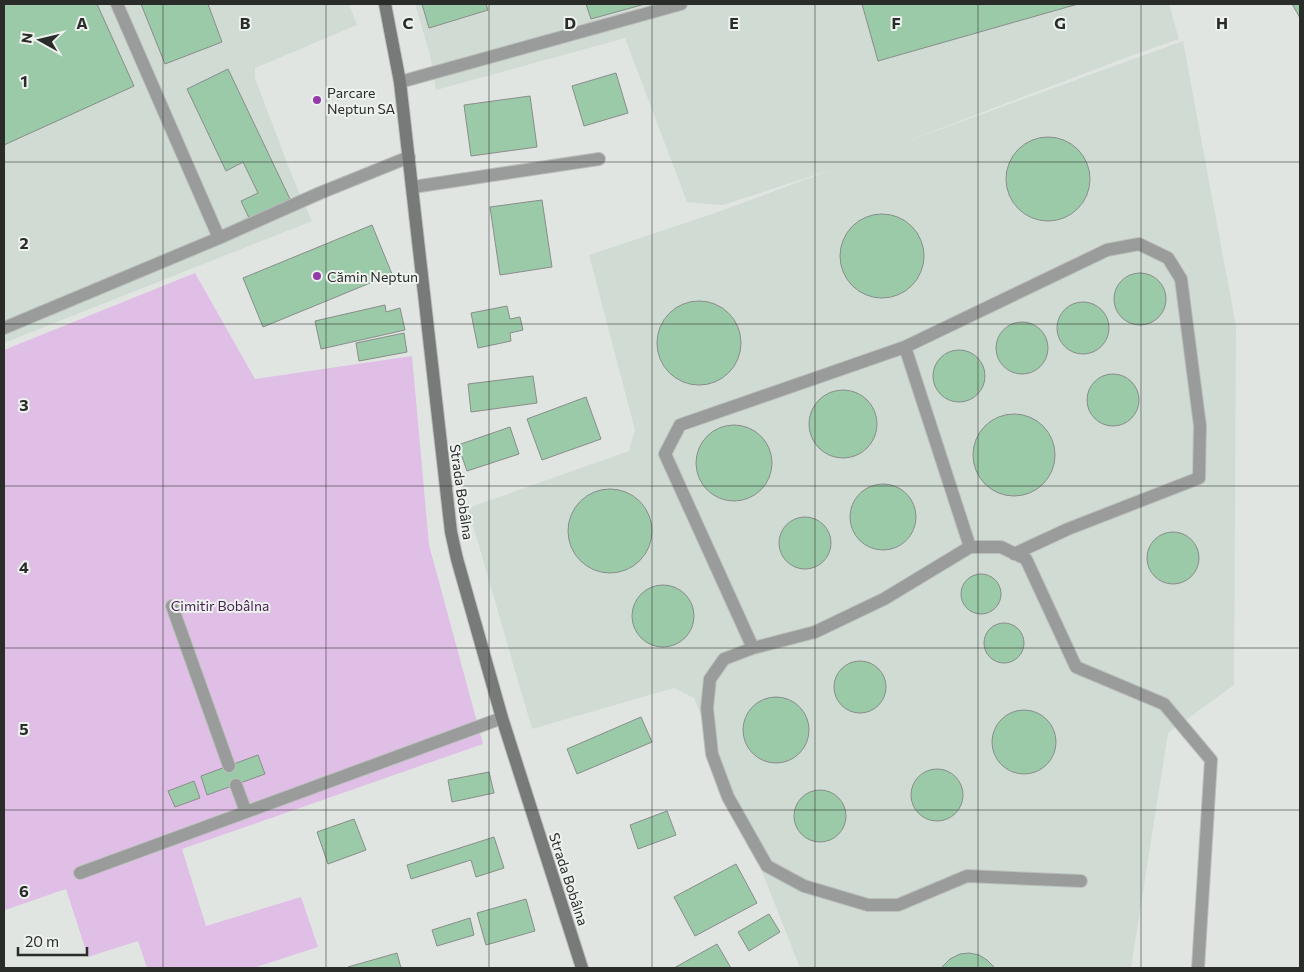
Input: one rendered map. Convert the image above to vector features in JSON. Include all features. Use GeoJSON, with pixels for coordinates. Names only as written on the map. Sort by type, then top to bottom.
{"type":"FeatureCollection","features":[{"type":"Feature","properties":{"kind":"main road","name":"Strada Bobâlna"},"geometry":{"type":"LineString","coordinates":[[385,4],[400,82],[451,532],[457,560],[502,718],[582,968]]}},
{"type":"Feature","properties":{"kind":"lane"},"geometry":{"type":"LineString","coordinates":[[117,4],[219,238]]}},
{"type":"Feature","properties":{"kind":"lane"},"geometry":{"type":"LineString","coordinates":[[400,82],[681,4]]}},
{"type":"Feature","properties":{"kind":"lane"},"geometry":{"type":"LineString","coordinates":[[4,328],[409,157]]}},
{"type":"Feature","properties":{"kind":"lane"},"geometry":{"type":"LineString","coordinates":[[413,187],[599,159]]}},
{"type":"Feature","properties":{"kind":"lane"},"geometry":{"type":"LineString","coordinates":[[753,648],[665,454],[680,425],[905,347],[1108,250],[1139,244],[1168,258],[1181,279],[1200,426],[1199,478],[1068,529],[1014,554]]}},
{"type":"Feature","properties":{"kind":"lane"},"geometry":{"type":"LineString","coordinates":[[905,347],[970,547]]}},
{"type":"Feature","properties":{"kind":"lane"},"geometry":{"type":"LineString","coordinates":[[1082,881],[967,876],[898,905],[868,905],[804,886],[767,866],[728,797],[712,754],[707,708],[710,679],[724,659],[753,648],[815,632],[884,599],[970,547],[1001,547],[1026,559],[1076,668],[1164,704],[1211,760],[1198,968]]}},
{"type":"Feature","properties":{"kind":"lane"},"geometry":{"type":"LineString","coordinates":[[172,606],[229,766]]}},
{"type":"Feature","properties":{"kind":"lane"},"geometry":{"type":"LineString","coordinates":[[80,874],[502,718]]}},
{"type":"Feature","properties":{"kind":"lane"},"geometry":{"type":"LineString","coordinates":[[236,785],[246,812]]}},
{"type":"Feature","properties":{"kind":"shaded area"},"geometry":{"type":"Polygon","coordinates":[[[4,4],[349,4],[357,25],[255,68],[255,78],[292,176],[312,221],[4,343],[4,4]]]}},
{"type":"Feature","properties":{"kind":"shaded area"},"geometry":{"type":"Polygon","coordinates":[[[415,4],[1169,4],[1179,39],[897,145],[1183,41],[1236,326],[1234,685],[1168,733],[1131,968],[800,968],[694,698],[674,688],[532,729],[468,508],[629,451],[635,430],[589,255],[715,213],[834,169],[723,205],[687,202],[625,38],[436,90],[430,55],[415,4]]]}},
{"type":"Feature","properties":{"kind":"green space","name":"Cimitir Bobâlna"},"geometry":{"type":"Polygon","coordinates":[[[195,273],[255,379],[412,356],[429,545],[483,744],[182,849],[206,926],[301,897],[318,947],[253,968],[147,968],[138,941],[88,957],[66,889],[5,910],[4,907],[4,350],[195,273]]]}},
{"type":"Feature","properties":{"kind":"building"},"geometry":{"type":"Polygon","coordinates":[[[4,4],[97,4],[134,86],[4,145],[4,4]]]}},
{"type":"Feature","properties":{"kind":"building"},"geometry":{"type":"Polygon","coordinates":[[[141,4],[208,4],[222,42],[165,64],[141,4]]]}},
{"type":"Feature","properties":{"kind":"building"},"geometry":{"type":"Polygon","coordinates":[[[422,4],[486,4],[488,10],[429,28],[422,4]]]}},
{"type":"Feature","properties":{"kind":"building"},"geometry":{"type":"Polygon","coordinates":[[[586,4],[645,4],[591,19],[586,4]]]}},
{"type":"Feature","properties":{"kind":"building"},"geometry":{"type":"Polygon","coordinates":[[[862,4],[1078,4],[878,61],[862,4]]]}},
{"type":"Feature","properties":{"kind":"building"},"geometry":{"type":"Polygon","coordinates":[[[1292,4],[1300,4],[1300,18],[1292,4]]]}},
{"type":"Feature","properties":{"kind":"building"},"geometry":{"type":"Polygon","coordinates":[[[228,69],[290,199],[249,218],[241,201],[258,193],[243,162],[226,171],[187,89],[228,69]]]}},
{"type":"Feature","properties":{"kind":"building"},"geometry":{"type":"Polygon","coordinates":[[[616,73],[628,113],[584,126],[572,86],[616,73]]]}},
{"type":"Feature","properties":{"kind":"building"},"geometry":{"type":"Polygon","coordinates":[[[530,96],[537,147],[471,156],[464,105],[530,96]]]}},
{"type":"Feature","properties":{"kind":"building"},"geometry":{"type":"Polygon","coordinates":[[[1048,137],[1064,140],[1078,149],[1087,163],[1090,179],[1087,195],[1078,209],[1064,218],[1048,221],[1032,218],[1018,209],[1009,195],[1006,179],[1009,163],[1018,149],[1032,140],[1048,137]]]}},
{"type":"Feature","properties":{"kind":"building"},"geometry":{"type":"Polygon","coordinates":[[[542,200],[552,267],[500,275],[490,207],[542,200]]]}},
{"type":"Feature","properties":{"kind":"building"},"geometry":{"type":"Polygon","coordinates":[[[882,214],[898,217],[912,226],[921,240],[924,256],[921,272],[912,286],[898,295],[882,298],[866,295],[852,286],[843,272],[840,256],[843,240],[852,226],[866,217],[882,214]]]}},
{"type":"Feature","properties":{"kind":"building","name":"Cămin Neptun"},"geometry":{"type":"Polygon","coordinates":[[[372,225],[392,274],[263,327],[243,278],[372,225]]]}},
{"type":"Feature","properties":{"kind":"building"},"geometry":{"type":"Polygon","coordinates":[[[1135,273],[1145,273],[1159,280],[1166,294],[1166,304],[1159,318],[1145,325],[1135,325],[1125,321],[1118,314],[1114,304],[1114,294],[1118,284],[1125,277],[1135,273]]]}},
{"type":"Feature","properties":{"kind":"building"},"geometry":{"type":"Polygon","coordinates":[[[699,301],[715,304],[729,313],[738,327],[741,343],[738,359],[729,373],[715,382],[699,385],[683,382],[669,373],[660,359],[657,343],[660,327],[669,313],[683,304],[699,301]]]}},
{"type":"Feature","properties":{"kind":"building"},"geometry":{"type":"Polygon","coordinates":[[[1078,302],[1088,302],[1102,309],[1109,323],[1109,333],[1102,347],[1088,354],[1078,354],[1068,350],[1061,343],[1057,333],[1057,323],[1061,313],[1068,306],[1078,302]]]}},
{"type":"Feature","properties":{"kind":"building"},"geometry":{"type":"Polygon","coordinates":[[[385,305],[386,312],[400,308],[405,330],[321,349],[315,321],[385,305]]]}},
{"type":"Feature","properties":{"kind":"building"},"geometry":{"type":"Polygon","coordinates":[[[507,306],[510,319],[520,317],[523,330],[510,333],[511,341],[478,348],[471,313],[507,306]]]}},
{"type":"Feature","properties":{"kind":"building"},"geometry":{"type":"Polygon","coordinates":[[[1017,322],[1027,322],[1041,329],[1048,343],[1048,353],[1041,367],[1027,374],[1017,374],[1007,370],[1000,363],[996,353],[996,343],[1000,333],[1007,326],[1017,322]]]}},
{"type":"Feature","properties":{"kind":"building"},"geometry":{"type":"Polygon","coordinates":[[[404,333],[407,352],[359,361],[356,343],[404,333]]]}},
{"type":"Feature","properties":{"kind":"building"},"geometry":{"type":"Polygon","coordinates":[[[954,350],[964,350],[978,357],[985,371],[985,381],[978,395],[964,402],[954,402],[944,398],[937,391],[933,381],[933,371],[937,361],[944,354],[954,350]]]}},
{"type":"Feature","properties":{"kind":"building"},"geometry":{"type":"Polygon","coordinates":[[[1108,374],[1118,374],[1132,381],[1139,395],[1139,405],[1132,419],[1118,426],[1108,426],[1098,422],[1091,415],[1087,405],[1087,395],[1091,385],[1098,378],[1108,374]]]}},
{"type":"Feature","properties":{"kind":"building"},"geometry":{"type":"Polygon","coordinates":[[[533,376],[537,403],[471,412],[468,384],[533,376]]]}},
{"type":"Feature","properties":{"kind":"building"},"geometry":{"type":"Polygon","coordinates":[[[836,390],[850,390],[862,395],[872,405],[877,417],[877,431],[872,443],[862,453],[850,458],[836,458],[824,453],[814,443],[809,431],[809,417],[814,405],[824,395],[836,390]]]}},
{"type":"Feature","properties":{"kind":"building"},"geometry":{"type":"Polygon","coordinates":[[[586,397],[601,439],[542,460],[527,419],[586,397]]]}},
{"type":"Feature","properties":{"kind":"building"},"geometry":{"type":"Polygon","coordinates":[[[1014,414],[1030,417],[1043,426],[1052,439],[1055,455],[1052,471],[1043,484],[1030,493],[1014,496],[998,493],[985,484],[976,471],[973,455],[976,439],[985,426],[998,417],[1014,414]]]}},
{"type":"Feature","properties":{"kind":"building"},"geometry":{"type":"Polygon","coordinates":[[[734,425],[748,428],[761,436],[769,449],[772,463],[769,477],[761,490],[748,498],[734,501],[720,498],[707,490],[699,477],[696,463],[699,449],[707,436],[720,428],[734,425]]]}},
{"type":"Feature","properties":{"kind":"building"},"geometry":{"type":"Polygon","coordinates":[[[510,427],[519,454],[467,471],[458,445],[510,427]]]}},
{"type":"Feature","properties":{"kind":"building"},"geometry":{"type":"Polygon","coordinates":[[[883,484],[895,487],[906,494],[913,505],[916,517],[913,529],[906,540],[895,547],[883,550],[871,547],[860,540],[853,529],[850,517],[853,505],[860,494],[871,487],[883,484]]]}},
{"type":"Feature","properties":{"kind":"building"},"geometry":{"type":"Polygon","coordinates":[[[610,489],[626,492],[640,501],[649,515],[652,531],[649,547],[640,561],[626,570],[610,573],[594,570],[580,561],[571,547],[568,531],[571,515],[580,501],[594,492],[610,489]]]}},
{"type":"Feature","properties":{"kind":"building"},"geometry":{"type":"Polygon","coordinates":[[[800,517],[810,517],[824,524],[831,538],[831,548],[824,562],[810,569],[800,569],[790,565],[783,558],[779,548],[779,538],[783,528],[790,521],[800,517]]]}},
{"type":"Feature","properties":{"kind":"building"},"geometry":{"type":"Polygon","coordinates":[[[1168,532],[1178,532],[1192,539],[1199,553],[1199,563],[1192,577],[1178,584],[1168,584],[1158,580],[1151,573],[1147,563],[1147,553],[1151,543],[1158,536],[1168,532]]]}},
{"type":"Feature","properties":{"kind":"building"},"geometry":{"type":"Polygon","coordinates":[[[985,574],[992,577],[998,583],[1001,594],[1000,602],[992,611],[985,614],[977,614],[970,611],[962,602],[961,590],[964,583],[973,575],[985,574]]]}},
{"type":"Feature","properties":{"kind":"building"},"geometry":{"type":"Polygon","coordinates":[[[663,585],[675,588],[685,594],[691,604],[694,616],[691,628],[685,638],[675,644],[663,647],[651,644],[641,638],[635,628],[632,616],[635,604],[641,594],[651,588],[663,585]]]}},
{"type":"Feature","properties":{"kind":"building"},"geometry":{"type":"Polygon","coordinates":[[[1008,623],[1015,626],[1021,632],[1024,643],[1023,651],[1015,660],[1008,663],[1000,663],[993,660],[985,651],[984,639],[987,632],[996,624],[1008,623]]]}},
{"type":"Feature","properties":{"kind":"building"},"geometry":{"type":"Polygon","coordinates":[[[855,661],[865,661],[879,668],[886,682],[886,692],[879,706],[865,713],[855,713],[845,709],[838,702],[834,692],[834,682],[838,672],[845,665],[855,661]]]}},
{"type":"Feature","properties":{"kind":"building"},"geometry":{"type":"Polygon","coordinates":[[[776,697],[788,700],[799,707],[806,718],[809,730],[806,742],[799,753],[788,760],[776,763],[764,760],[753,753],[746,742],[743,730],[746,718],[753,707],[764,700],[776,697]]]}},
{"type":"Feature","properties":{"kind":"building"},"geometry":{"type":"Polygon","coordinates":[[[1024,710],[1042,716],[1050,724],[1056,742],[1050,760],[1042,768],[1024,774],[1006,768],[998,760],[992,742],[998,724],[1006,716],[1024,710]]]}},
{"type":"Feature","properties":{"kind":"building"},"geometry":{"type":"Polygon","coordinates":[[[641,717],[652,742],[577,774],[567,749],[641,717]]]}},
{"type":"Feature","properties":{"kind":"building"},"geometry":{"type":"Polygon","coordinates":[[[258,755],[265,774],[207,795],[201,776],[258,755]]]}},
{"type":"Feature","properties":{"kind":"building"},"geometry":{"type":"Polygon","coordinates":[[[932,769],[942,769],[956,776],[963,790],[963,800],[956,814],[942,821],[932,821],[922,817],[915,810],[911,800],[911,790],[915,780],[922,773],[932,769]]]}},
{"type":"Feature","properties":{"kind":"building"},"geometry":{"type":"Polygon","coordinates":[[[489,772],[494,793],[452,802],[448,780],[489,772]]]}},
{"type":"Feature","properties":{"kind":"building"},"geometry":{"type":"Polygon","coordinates":[[[194,781],[200,798],[175,807],[168,791],[194,781]]]}},
{"type":"Feature","properties":{"kind":"building"},"geometry":{"type":"Polygon","coordinates":[[[815,790],[825,790],[839,797],[846,811],[846,821],[839,835],[825,842],[815,842],[805,838],[798,831],[794,821],[794,811],[798,801],[805,794],[815,790]]]}},
{"type":"Feature","properties":{"kind":"building"},"geometry":{"type":"Polygon","coordinates":[[[667,811],[676,835],[638,849],[630,825],[667,811]]]}},
{"type":"Feature","properties":{"kind":"building"},"geometry":{"type":"Polygon","coordinates":[[[354,819],[366,850],[328,864],[317,832],[354,819]]]}},
{"type":"Feature","properties":{"kind":"building"},"geometry":{"type":"Polygon","coordinates":[[[494,837],[504,868],[476,877],[471,860],[411,879],[407,865],[494,837]]]}},
{"type":"Feature","properties":{"kind":"building"},"geometry":{"type":"Polygon","coordinates":[[[736,864],[757,903],[695,936],[674,897],[736,864]]]}},
{"type":"Feature","properties":{"kind":"building"},"geometry":{"type":"Polygon","coordinates":[[[526,899],[535,931],[486,945],[477,913],[526,899]]]}},
{"type":"Feature","properties":{"kind":"building"},"geometry":{"type":"Polygon","coordinates":[[[769,914],[780,932],[749,951],[738,932],[769,914]]]}},
{"type":"Feature","properties":{"kind":"building"},"geometry":{"type":"Polygon","coordinates":[[[470,918],[474,935],[437,946],[432,930],[470,918]]]}},
{"type":"Feature","properties":{"kind":"building"},"geometry":{"type":"Polygon","coordinates":[[[717,944],[731,968],[674,968],[717,944]]]}},
{"type":"Feature","properties":{"kind":"building"},"geometry":{"type":"Polygon","coordinates":[[[397,953],[401,968],[348,968],[348,967],[397,953]]]}},
{"type":"Feature","properties":{"kind":"building"},"geometry":{"type":"Polygon","coordinates":[[[960,954],[979,955],[995,968],[941,968],[950,959],[960,954]]]}},
{"type":"Feature","properties":{"kind":"place","name":"Parcare Neptun SA"},"geometry":{"type":"Point","coordinates":[317,100]}},
{"type":"Feature","properties":{"kind":"place","name":"Cămin Neptun"},"geometry":{"type":"Point","coordinates":[317,276]}}]}
